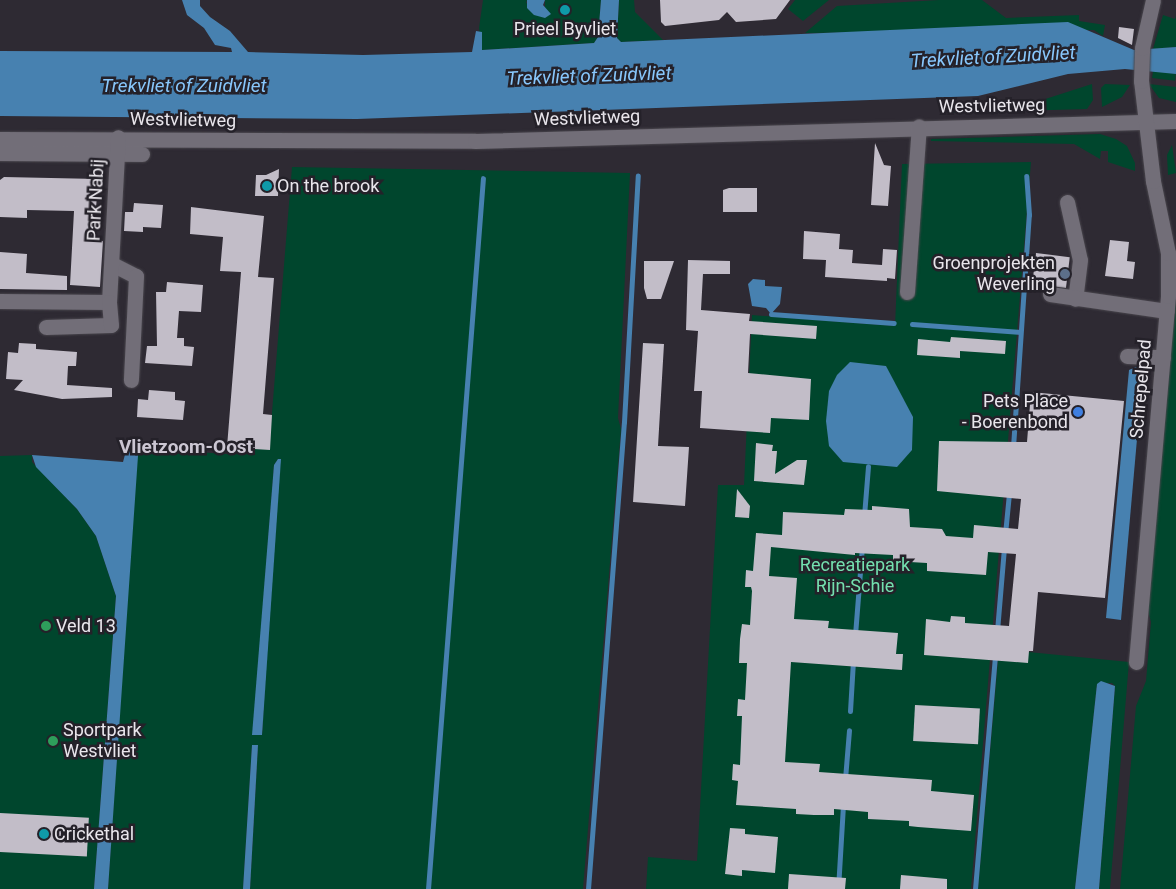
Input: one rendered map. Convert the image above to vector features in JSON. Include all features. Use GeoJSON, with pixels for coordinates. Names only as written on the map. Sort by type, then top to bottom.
{"type":"FeatureCollection","features":[{"type":"Feature","properties":{"kind":"street","name":"Schrepelpad"},"geometry":{"type":"LineString","coordinates":[[1136,662],[1167,311],[1168,253],[1153,181],[1141,71],[1142,48],[1153,0]]}},
{"type":"Feature","properties":{"kind":"street","name":"Westvlietweg"},"geometry":{"type":"LineString","coordinates":[[0,139],[475,141],[919,126],[1146,120],[1176,121]]}},
{"type":"Feature","properties":{"kind":"street"},"geometry":{"type":"LineString","coordinates":[[907,292],[919,126]]}},
{"type":"Feature","properties":{"kind":"street","name":"Park Nabij"},"geometry":{"type":"LineString","coordinates":[[111,325],[109,302],[118,138]]}},
{"type":"Feature","properties":{"kind":"street","name":"Westvlietweg"},"geometry":{"type":"LineString","coordinates":[[0,153],[118,156],[142,154]]}},
{"type":"Feature","properties":{"kind":"street"},"geometry":{"type":"LineString","coordinates":[[1067,202],[1080,260],[1075,299]]}},
{"type":"Feature","properties":{"kind":"street","name":"Park Nabij"},"geometry":{"type":"LineString","coordinates":[[112,264],[136,276],[131,380]]}},
{"type":"Feature","properties":{"kind":"street"},"geometry":{"type":"LineString","coordinates":[[1050,294],[1167,311]]}},
{"type":"Feature","properties":{"kind":"street"},"geometry":{"type":"LineString","coordinates":[[0,301],[109,302]]}},
{"type":"Feature","properties":{"kind":"street"},"geometry":{"type":"LineString","coordinates":[[46,327],[134,325]]}},
{"type":"Feature","properties":{"kind":"street"},"geometry":{"type":"LineString","coordinates":[[1127,356],[1163,357]]}},
{"type":"Feature","properties":{"kind":"green space"},"geometry":{"type":"Polygon","coordinates":[[[483,0],[527,0],[526,3],[545,9],[545,0],[601,0],[598,37],[594,43],[482,50],[479,28],[483,0]]]}},
{"type":"Feature","properties":{"kind":"green space"},"geometry":{"type":"Polygon","coordinates":[[[619,0],[634,0],[635,12],[663,40],[621,42],[617,38],[619,0]]]}},
{"type":"Feature","properties":{"kind":"green space"},"geometry":{"type":"Polygon","coordinates":[[[795,0],[829,0],[803,21],[788,9],[795,0]]]}},
{"type":"Feature","properties":{"kind":"green space"},"geometry":{"type":"Polygon","coordinates":[[[939,0],[982,0],[1006,18],[1079,15],[1079,21],[1105,25],[1103,36],[1094,30],[805,33],[837,6],[939,0]]]}},
{"type":"Feature","properties":{"kind":"green space"},"geometry":{"type":"Polygon","coordinates":[[[1163,15],[1175,19],[1176,16],[1176,47],[1153,49],[1163,15]]]}},
{"type":"Feature","properties":{"kind":"green space"},"geometry":{"type":"Polygon","coordinates":[[[1153,71],[1176,74],[1175,81],[1152,78],[1153,71]]]}},
{"type":"Feature","properties":{"kind":"green space"},"geometry":{"type":"Polygon","coordinates":[[[1092,84],[1093,100],[1087,109],[951,113],[1036,102],[1092,84]]]}},
{"type":"Feature","properties":{"kind":"green space"},"geometry":{"type":"Polygon","coordinates":[[[1105,84],[1130,85],[1122,97],[1102,107],[1101,88],[1105,84]]]}},
{"type":"Feature","properties":{"kind":"green space"},"geometry":{"type":"Polygon","coordinates":[[[1149,84],[1176,87],[1176,102],[1159,98],[1149,84]]]}},
{"type":"Feature","properties":{"kind":"green space"},"geometry":{"type":"Polygon","coordinates":[[[1100,134],[1116,139],[1127,146],[1135,163],[1135,171],[1108,162],[1108,151],[1101,151],[1100,159],[1074,144],[931,141],[931,139],[1100,134]]]}},
{"type":"Feature","properties":{"kind":"green space"},"geometry":{"type":"Polygon","coordinates":[[[1172,145],[1176,173],[1168,175],[1167,155],[1172,145]]]}},
{"type":"Feature","properties":{"kind":"green space","name":"Recreatiepark Rijn-Schie"},"geometry":{"type":"Polygon","coordinates":[[[1031,162],[971,889],[646,889],[648,857],[697,861],[718,485],[744,485],[752,315],[895,326],[902,164],[1031,162]]]}},
{"type":"Feature","properties":{"kind":"green space"},"geometry":{"type":"Polygon","coordinates":[[[292,167],[630,173],[618,418],[621,429],[583,889],[250,889],[258,745],[252,745],[243,889],[108,889],[137,448],[227,454],[237,449],[269,449],[292,167]],[[278,459],[274,465],[253,735],[262,735],[278,459]]]}},
{"type":"Feature","properties":{"kind":"green space"},"geometry":{"type":"Polygon","coordinates":[[[1176,293],[1176,889],[1120,889],[1136,706],[1146,681],[1151,622],[1147,607],[1176,293]]]}},
{"type":"Feature","properties":{"kind":"green space","name":"Sportpark Westvliet"},"geometry":{"type":"Polygon","coordinates":[[[32,455],[32,462],[77,509],[96,536],[116,596],[94,889],[0,889],[0,456],[32,455]]]}},
{"type":"Feature","properties":{"kind":"green space"},"geometry":{"type":"Polygon","coordinates":[[[999,649],[1129,662],[1110,889],[1099,889],[1115,686],[1112,683],[1097,684],[1075,889],[978,889],[999,649]]]}},
{"type":"Feature","properties":{"kind":"water","name":"Trekvliet of Zuidvliet"},"geometry":{"type":"Polygon","coordinates":[[[182,0],[200,0],[200,6],[210,17],[230,31],[248,52],[363,55],[472,52],[476,31],[482,32],[482,50],[594,43],[598,37],[601,0],[619,0],[617,38],[621,42],[1068,22],[1134,50],[1176,47],[1176,74],[1125,69],[1068,74],[978,96],[357,119],[0,116],[0,51],[232,52],[231,48],[215,45],[204,28],[187,15],[182,0]]]}},
{"type":"Feature","properties":{"kind":"water"},"geometry":{"type":"Polygon","coordinates":[[[527,0],[545,0],[543,5],[551,14],[545,18],[534,15],[527,8],[527,0]]]}},
{"type":"Feature","properties":{"kind":"water"},"geometry":{"type":"Polygon","coordinates":[[[753,279],[765,280],[765,286],[782,287],[780,304],[771,314],[766,308],[752,306],[748,284],[753,279]]]}},
{"type":"Feature","properties":{"kind":"water"},"geometry":{"type":"Polygon","coordinates":[[[850,362],[886,366],[913,417],[912,450],[897,467],[843,462],[829,446],[826,421],[829,391],[837,375],[850,362]]]}},
{"type":"Feature","properties":{"kind":"water"},"geometry":{"type":"Polygon","coordinates":[[[1136,367],[1143,371],[1121,620],[1106,618],[1129,370],[1136,367]]]}},
{"type":"Feature","properties":{"kind":"water"},"geometry":{"type":"Polygon","coordinates":[[[127,447],[137,448],[138,456],[108,889],[94,889],[116,596],[96,536],[77,509],[36,467],[32,455],[123,462],[127,447]]]}},
{"type":"Feature","properties":{"kind":"water"},"geometry":{"type":"Polygon","coordinates":[[[278,459],[281,459],[262,735],[252,735],[274,465],[278,459]]]}},
{"type":"Feature","properties":{"kind":"water"},"geometry":{"type":"Polygon","coordinates":[[[1101,681],[1115,686],[1099,889],[1075,889],[1097,684],[1101,681]]]}},
{"type":"Feature","properties":{"kind":"water"},"geometry":{"type":"Polygon","coordinates":[[[252,745],[258,745],[250,889],[243,889],[252,745]]]}},
{"type":"Feature","properties":{"kind":"building"},"geometry":{"type":"Polygon","coordinates":[[[660,0],[790,0],[776,19],[736,22],[727,12],[719,20],[665,26],[661,22],[660,0]]]}},
{"type":"Feature","properties":{"kind":"building"},"geometry":{"type":"Polygon","coordinates":[[[1119,27],[1134,29],[1132,45],[1118,38],[1119,27]]]}},
{"type":"Feature","properties":{"kind":"building"},"geometry":{"type":"Polygon","coordinates":[[[875,143],[884,165],[891,166],[888,206],[871,205],[875,143]]]}},
{"type":"Feature","properties":{"kind":"building","name":"On the brook"},"geometry":{"type":"Polygon","coordinates":[[[279,169],[278,196],[255,196],[256,175],[266,175],[279,169]]]}},
{"type":"Feature","properties":{"kind":"building"},"geometry":{"type":"Polygon","coordinates":[[[4,177],[98,179],[94,240],[103,241],[100,287],[70,285],[74,211],[27,210],[27,218],[0,217],[0,180],[4,177]]]}},
{"type":"Feature","properties":{"kind":"building"},"geometry":{"type":"Polygon","coordinates":[[[729,188],[757,188],[757,212],[723,212],[723,190],[729,188]]]}},
{"type":"Feature","properties":{"kind":"building"},"geometry":{"type":"Polygon","coordinates":[[[134,203],[163,205],[161,228],[143,227],[143,232],[124,231],[125,212],[133,212],[134,203]]]}},
{"type":"Feature","properties":{"kind":"building"},"geometry":{"type":"Polygon","coordinates":[[[191,207],[264,216],[258,277],[274,278],[263,414],[272,415],[270,450],[227,447],[241,272],[220,271],[223,237],[190,234],[191,207]]]}},
{"type":"Feature","properties":{"kind":"building"},"geometry":{"type":"Polygon","coordinates":[[[804,231],[840,234],[839,249],[853,250],[852,263],[882,265],[883,249],[897,250],[895,279],[887,278],[887,281],[825,277],[826,260],[803,259],[804,231]]]}},
{"type":"Feature","properties":{"kind":"building"},"geometry":{"type":"Polygon","coordinates":[[[1110,240],[1129,242],[1127,261],[1135,262],[1133,279],[1105,276],[1110,240]]]}},
{"type":"Feature","properties":{"kind":"building"},"geometry":{"type":"Polygon","coordinates":[[[0,252],[27,254],[26,273],[67,276],[67,290],[0,289],[0,252]]]}},
{"type":"Feature","properties":{"kind":"building"},"geometry":{"type":"Polygon","coordinates":[[[1036,253],[1070,257],[1066,288],[1032,284],[1036,253]]]}},
{"type":"Feature","properties":{"kind":"building"},"geometry":{"type":"Polygon","coordinates":[[[688,260],[730,261],[730,274],[703,274],[701,310],[750,314],[749,321],[817,326],[816,339],[750,334],[748,373],[811,379],[809,420],[771,418],[770,433],[700,428],[702,391],[694,391],[698,331],[686,330],[688,260]]]}},
{"type":"Feature","properties":{"kind":"building"},"geometry":{"type":"Polygon","coordinates":[[[644,261],[674,261],[661,299],[647,299],[644,288],[644,261]]]}},
{"type":"Feature","properties":{"kind":"building"},"geometry":{"type":"Polygon","coordinates":[[[167,282],[203,285],[201,312],[179,311],[177,338],[184,338],[184,346],[194,347],[192,366],[145,363],[147,346],[157,346],[156,292],[166,292],[167,282]]]}},
{"type":"Feature","properties":{"kind":"building"},"geometry":{"type":"Polygon","coordinates":[[[951,337],[1006,341],[1005,354],[960,351],[960,358],[917,355],[918,339],[950,342],[951,337]]]}},
{"type":"Feature","properties":{"kind":"building"},"geometry":{"type":"Polygon","coordinates":[[[19,343],[36,344],[36,349],[77,352],[76,366],[68,366],[67,385],[112,388],[112,397],[62,399],[14,390],[23,380],[6,379],[8,352],[18,353],[19,343]]]}},
{"type":"Feature","properties":{"kind":"building"},"geometry":{"type":"Polygon","coordinates":[[[643,343],[664,344],[658,446],[689,447],[685,506],[633,502],[643,343]]]}},
{"type":"Feature","properties":{"kind":"building"},"geometry":{"type":"Polygon","coordinates":[[[149,390],[175,392],[175,400],[185,401],[183,420],[137,417],[138,399],[148,400],[149,390]]]}},
{"type":"Feature","properties":{"kind":"building"},"geometry":{"type":"Polygon","coordinates":[[[1031,392],[1124,401],[1105,598],[1038,592],[1033,651],[1029,651],[1028,663],[924,655],[926,619],[950,622],[951,616],[965,617],[965,623],[1009,626],[1016,554],[988,552],[986,575],[927,571],[927,563],[893,561],[893,555],[855,553],[855,555],[771,547],[769,576],[797,578],[794,619],[829,621],[828,628],[898,633],[896,654],[903,654],[902,670],[791,662],[785,762],[820,764],[819,772],[932,780],[931,791],[974,795],[971,831],[909,826],[909,821],[868,819],[868,812],[834,809],[834,815],[814,815],[796,814],[796,809],[736,805],[738,781],[732,780],[733,764],[740,765],[742,716],[737,716],[738,699],[745,700],[747,663],[739,663],[740,639],[742,624],[750,625],[752,591],[751,587],[745,587],[746,570],[753,571],[756,533],[782,535],[783,512],[844,515],[845,509],[872,510],[872,506],[909,509],[910,527],[942,529],[946,536],[973,538],[974,525],[1018,529],[1021,499],[937,491],[939,441],[1027,442],[1031,392]]]}},
{"type":"Feature","properties":{"kind":"building"},"geometry":{"type":"Polygon","coordinates":[[[756,443],[773,445],[772,451],[777,451],[775,474],[797,460],[807,460],[804,485],[754,481],[756,443]]]}},
{"type":"Feature","properties":{"kind":"building"},"geometry":{"type":"Polygon","coordinates":[[[737,489],[750,506],[749,518],[735,517],[737,489]]]}},
{"type":"Feature","properties":{"kind":"building"},"geometry":{"type":"Polygon","coordinates":[[[915,705],[980,708],[978,744],[913,741],[915,705]]]}},
{"type":"Feature","properties":{"kind":"building","name":"Crickethal"},"geometry":{"type":"Polygon","coordinates":[[[0,813],[89,818],[87,857],[0,852],[0,813]]]}},
{"type":"Feature","properties":{"kind":"building"},"geometry":{"type":"Polygon","coordinates":[[[730,828],[745,829],[745,834],[778,837],[775,873],[742,870],[742,876],[725,874],[730,828]]]}},
{"type":"Feature","properties":{"kind":"building"},"geometry":{"type":"Polygon","coordinates":[[[789,874],[846,878],[845,889],[788,889],[789,874]]]}},
{"type":"Feature","properties":{"kind":"building"},"geometry":{"type":"Polygon","coordinates":[[[901,875],[947,879],[947,889],[900,889],[901,875]]]}},
{"type":"Feature","properties":{"kind":"waterway"},"geometry":{"type":"LineString","coordinates":[[588,889],[624,422],[638,175]]}},
{"type":"Feature","properties":{"kind":"waterway"},"geometry":{"type":"LineString","coordinates":[[1013,447],[1029,215],[1026,176]]}},
{"type":"Feature","properties":{"kind":"waterway"},"geometry":{"type":"LineString","coordinates":[[428,889],[483,178]]}},
{"type":"Feature","properties":{"kind":"waterway"},"geometry":{"type":"LineString","coordinates":[[771,314],[894,323]]}},
{"type":"Feature","properties":{"kind":"waterway"},"geometry":{"type":"LineString","coordinates":[[912,324],[1020,332]]}},
{"type":"Feature","properties":{"kind":"waterway"},"geometry":{"type":"LineString","coordinates":[[864,516],[868,466]]}},
{"type":"Feature","properties":{"kind":"waterway"},"geometry":{"type":"LineString","coordinates":[[1005,534],[1009,493]]}},
{"type":"Feature","properties":{"kind":"waterway"},"geometry":{"type":"LineString","coordinates":[[855,635],[862,546]]}},
{"type":"Feature","properties":{"kind":"waterway"},"geometry":{"type":"LineString","coordinates":[[997,631],[1004,548]]}},
{"type":"Feature","properties":{"kind":"waterway"},"geometry":{"type":"LineString","coordinates":[[975,889],[995,655]]}},
{"type":"Feature","properties":{"kind":"waterway"},"geometry":{"type":"LineString","coordinates":[[850,711],[853,661]]}},
{"type":"Feature","properties":{"kind":"waterway"},"geometry":{"type":"LineString","coordinates":[[845,779],[849,730]]}},
{"type":"Feature","properties":{"kind":"waterway"},"geometry":{"type":"LineString","coordinates":[[838,889],[843,805]]}},
{"type":"Feature","properties":{"kind":"place","name":"Prieel Byvliet"},"geometry":{"type":"Point","coordinates":[565,10]}},
{"type":"Feature","properties":{"kind":"place","name":"On the brook"},"geometry":{"type":"Point","coordinates":[267,186]}},
{"type":"Feature","properties":{"kind":"place","name":"Groenprojekten Weverling"},"geometry":{"type":"Point","coordinates":[1065,274]}},
{"type":"Feature","properties":{"kind":"place","name":"Pets Place - Boerenbond"},"geometry":{"type":"Point","coordinates":[1078,412]}},
{"type":"Feature","properties":{"kind":"place","name":"Veld 13"},"geometry":{"type":"Point","coordinates":[46,626]}},
{"type":"Feature","properties":{"kind":"place","name":"Sportpark Westvliet"},"geometry":{"type":"Point","coordinates":[53,741]}},
{"type":"Feature","properties":{"kind":"place","name":"Crickethal"},"geometry":{"type":"Point","coordinates":[44,834]}},
{"type":"Feature","properties":{"kind":"district","name":"Vlietzoom-Oost"},"geometry":{"type":"Point","coordinates":[186,447]}}]}
